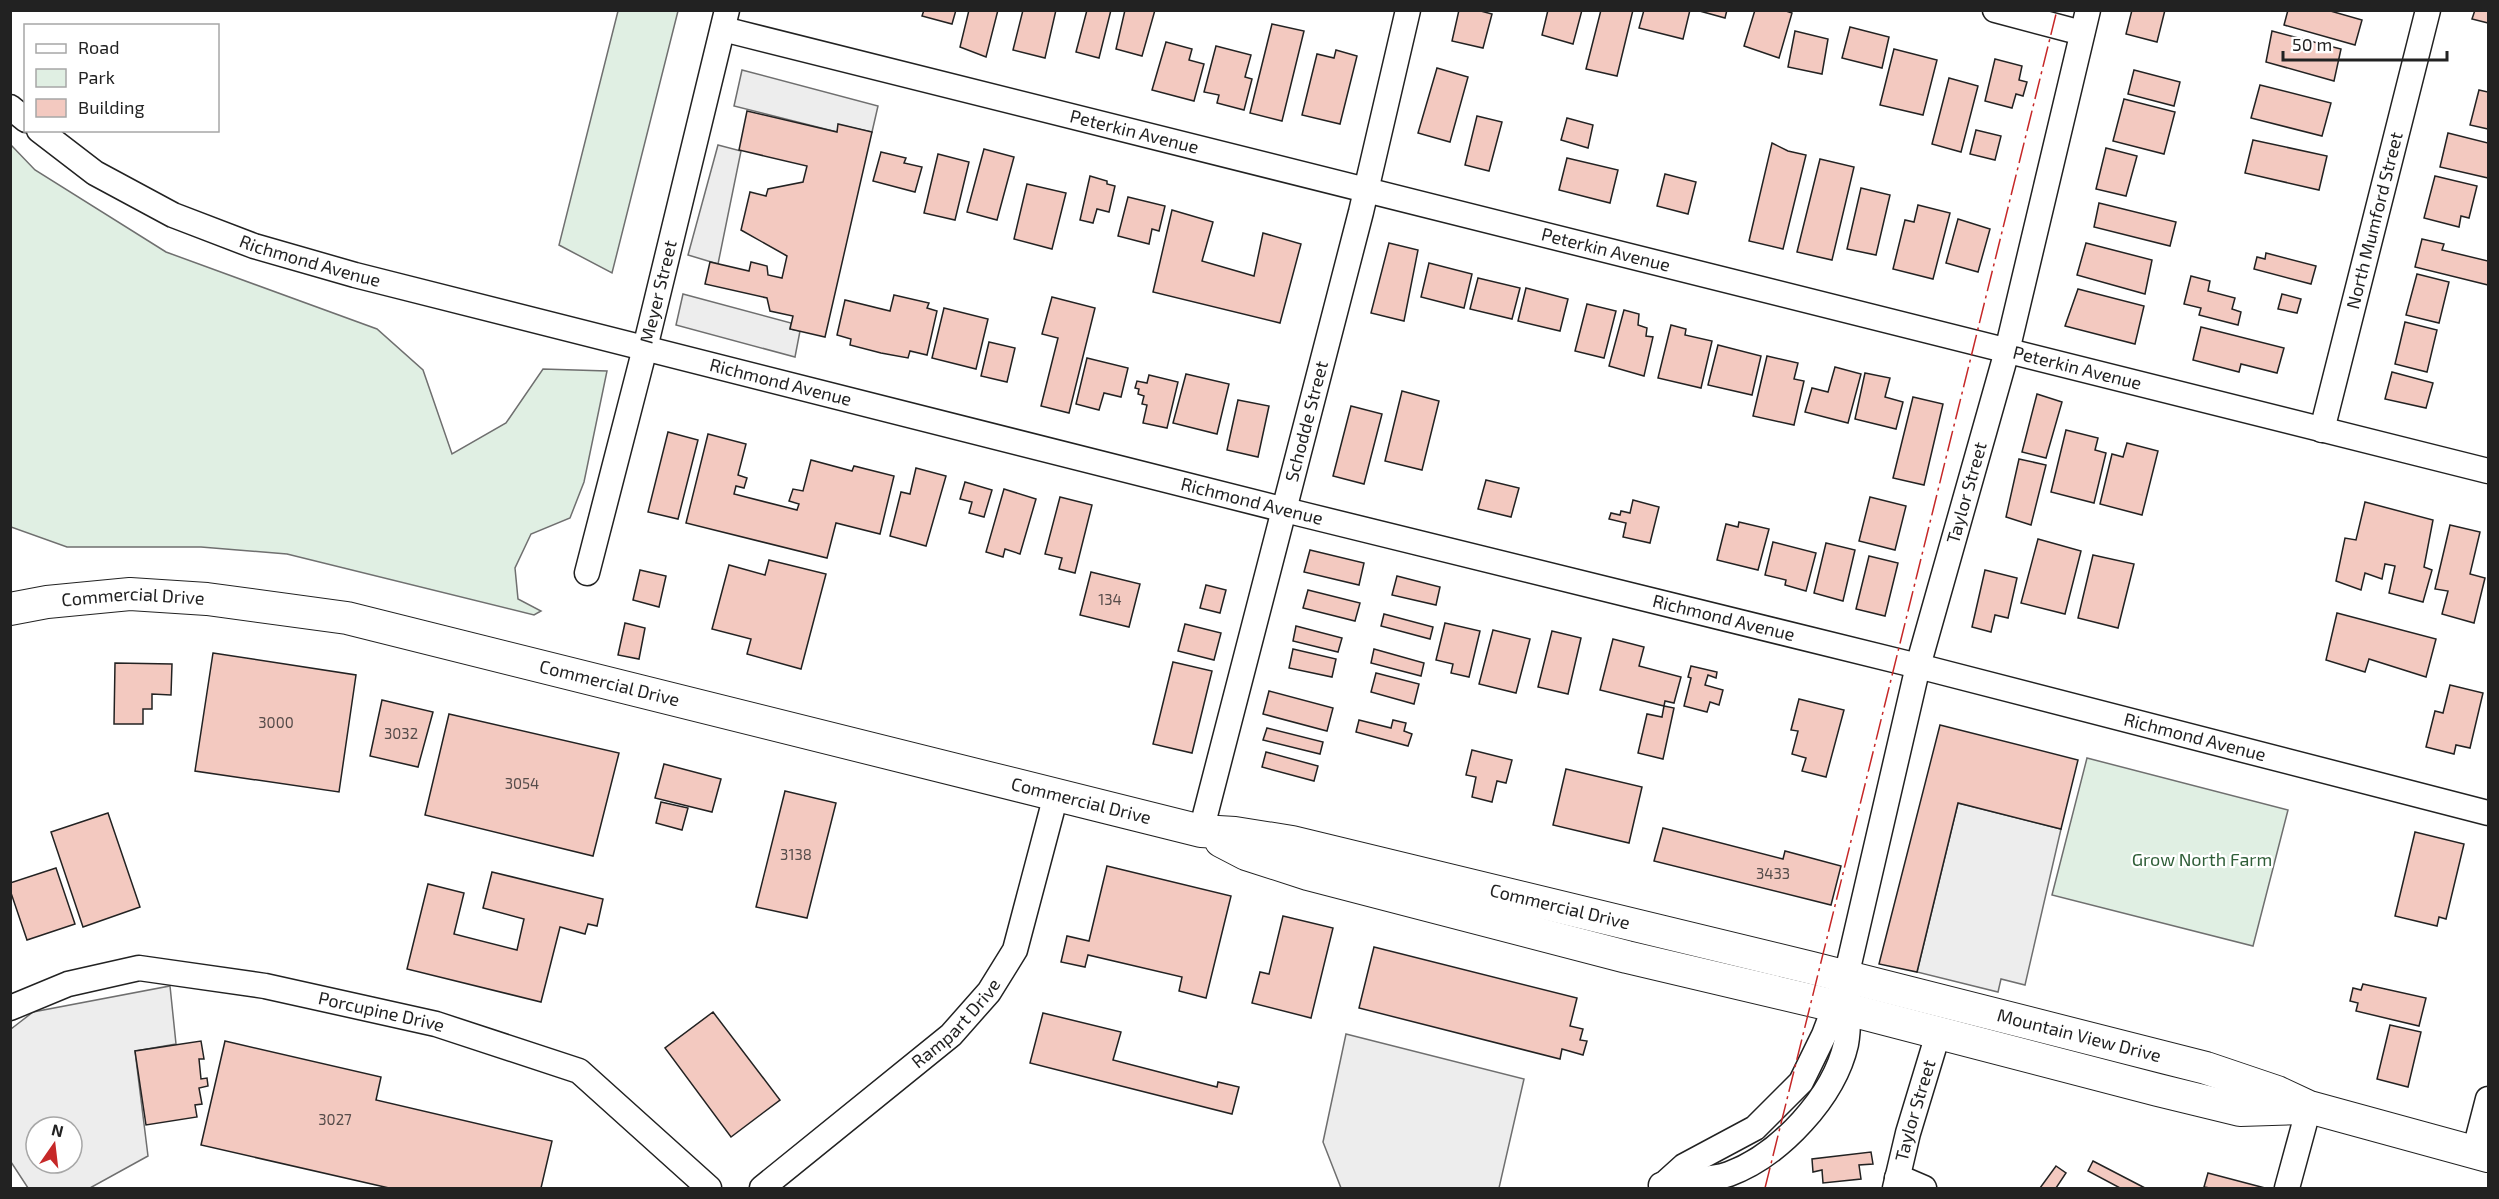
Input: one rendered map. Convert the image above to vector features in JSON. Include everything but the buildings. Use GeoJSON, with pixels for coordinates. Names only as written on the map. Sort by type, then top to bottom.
{"type":"FeatureCollection","features":[{"type":"Feature","properties":{"kind":"main road","name":"Commercial Drive"},"geometry":{"type":"LineString","coordinates":[[10,609],[47,602],[130,594],[207,599],[347,618],[1201,831],[1235,833],[1292,842],[1846,976]]}},
{"type":"Feature","properties":{"kind":"main road","name":"Commercial Drive"},"geometry":{"type":"LineString","coordinates":[[1201,831],[1246,854],[1308,874],[1627,957],[1842,1008]]}},
{"type":"Feature","properties":{"kind":"main road","name":"Mountain View Drive"},"geometry":{"type":"LineString","coordinates":[[1846,976],[2206,1068],[2277,1092],[2309,1107],[2481,1154]]}},
{"type":"Feature","properties":{"kind":"main road","name":"Mountain View Drive"},"geometry":{"type":"LineString","coordinates":[[1842,1008],[2240,1110],[2309,1107]]}},
{"type":"Feature","properties":{"kind":"street","name":"Schodde Street"},"geometry":{"type":"LineString","coordinates":[[1201,831],[1366,191],[1408,10]]}},
{"type":"Feature","properties":{"kind":"street"},"geometry":{"type":"LineString","coordinates":[[1995,10],[2085,22]]}},
{"type":"Feature","properties":{"kind":"street","name":"North Mumford Street"},"geometry":{"type":"LineString","coordinates":[[2322,430],[2427,10]]}},
{"type":"Feature","properties":{"kind":"street","name":"Peterkin Avenue"},"geometry":{"type":"LineString","coordinates":[[725,20],[1366,191],[2488,471]]}},
{"type":"Feature","properties":{"kind":"street","name":"Meyer Street"},"geometry":{"type":"LineString","coordinates":[[587,573],[725,20]]}},
{"type":"Feature","properties":{"kind":"street","name":"Taylor Street"},"geometry":{"type":"LineString","coordinates":[[1846,976],[1918,666],[2007,351],[2085,22]]}},
{"type":"Feature","properties":{"kind":"street"},"geometry":{"type":"LineString","coordinates":[[10,107],[24,118]]}},
{"type":"Feature","properties":{"kind":"street","name":"Richmond Avenue"},"geometry":{"type":"LineString","coordinates":[[42,132],[96,174],[173,215],[254,246],[366,278],[1285,510],[1918,666],[2488,813]]}},
{"type":"Feature","properties":{"kind":"street","name":"Rampart Drive"},"geometry":{"type":"LineString","coordinates":[[762,1188],[951,1035],[989,992],[1015,950],[1056,795]]}},
{"type":"Feature","properties":{"kind":"street","name":"Porcupine Drive"},"geometry":{"type":"LineString","coordinates":[[10,1008],[68,984],[139,968],[265,986],[435,1024],[579,1071],[709,1188]]}},
{"type":"Feature","properties":{"kind":"street"},"geometry":{"type":"LineString","coordinates":[[1658,1186],[1684,1166],[1755,1128],[1773,1113],[1802,1082],[1842,1008],[1846,976]]}},
{"type":"Feature","properties":{"kind":"street","name":"Taylor Street"},"geometry":{"type":"LineString","coordinates":[[1896,1183],[1938,1034]]}},
{"type":"Feature","properties":{"kind":"street"},"geometry":{"type":"LineString","coordinates":[[2481,1154],[2488,1099]]}},
{"type":"Feature","properties":{"kind":"street"},"geometry":{"type":"LineString","coordinates":[[2287,1188],[2309,1107]]}},
{"type":"Feature","properties":{"kind":"street"},"geometry":{"type":"LineString","coordinates":[[1896,1183],[1903,1179],[1924,1188]]}},
{"type":"Feature","properties":{"kind":"green space"},"geometry":{"type":"Polygon","coordinates":[[[618,11],[678,11],[612,273],[559,245],[618,11]]]}},
{"type":"Feature","properties":{"kind":"green space"},"geometry":{"type":"Polygon","coordinates":[[[11,145],[35,170],[166,252],[377,329],[423,370],[452,454],[506,423],[543,369],[607,371],[584,482],[570,518],[531,534],[515,568],[518,599],[541,611],[534,615],[287,554],[201,547],[67,547],[11,527],[11,145]]]}},
{"type":"Feature","properties":{"kind":"green space","name":"Grow North Farm"},"geometry":{"type":"Polygon","coordinates":[[[2087,758],[2288,810],[2253,946],[2052,895],[2087,758]]]}},
{"type":"Feature","properties":{"kind":"shaded area"},"geometry":{"type":"Polygon","coordinates":[[[742,70],[878,106],[872,132],[839,125],[837,132],[734,106],[742,70]]]}},
{"type":"Feature","properties":{"kind":"shaded area"},"geometry":{"type":"Polygon","coordinates":[[[718,145],[741,151],[718,264],[688,255],[718,145]]]}},
{"type":"Feature","properties":{"kind":"shaded area"},"geometry":{"type":"Polygon","coordinates":[[[683,294],[791,323],[790,329],[800,331],[795,357],[676,325],[683,294]]]}},
{"type":"Feature","properties":{"kind":"shaded area"},"geometry":{"type":"Polygon","coordinates":[[[1958,803],[2061,829],[2025,985],[2001,979],[1998,992],[1917,972],[1958,803]]]}},
{"type":"Feature","properties":{"kind":"shaded area"},"geometry":{"type":"Polygon","coordinates":[[[170,986],[176,1044],[135,1051],[148,1156],[90,1188],[28,1188],[11,1162],[11,1029],[33,1012],[170,986]]]}},
{"type":"Feature","properties":{"kind":"shaded area"},"geometry":{"type":"Polygon","coordinates":[[[1346,1034],[1524,1079],[1499,1188],[1341,1188],[1323,1142],[1346,1034]]]}},
{"type":"Feature","properties":{"kind":"power"},"geometry":{"type":"LineString","coordinates":[[1765,1188],[2057,10]]}}]}
